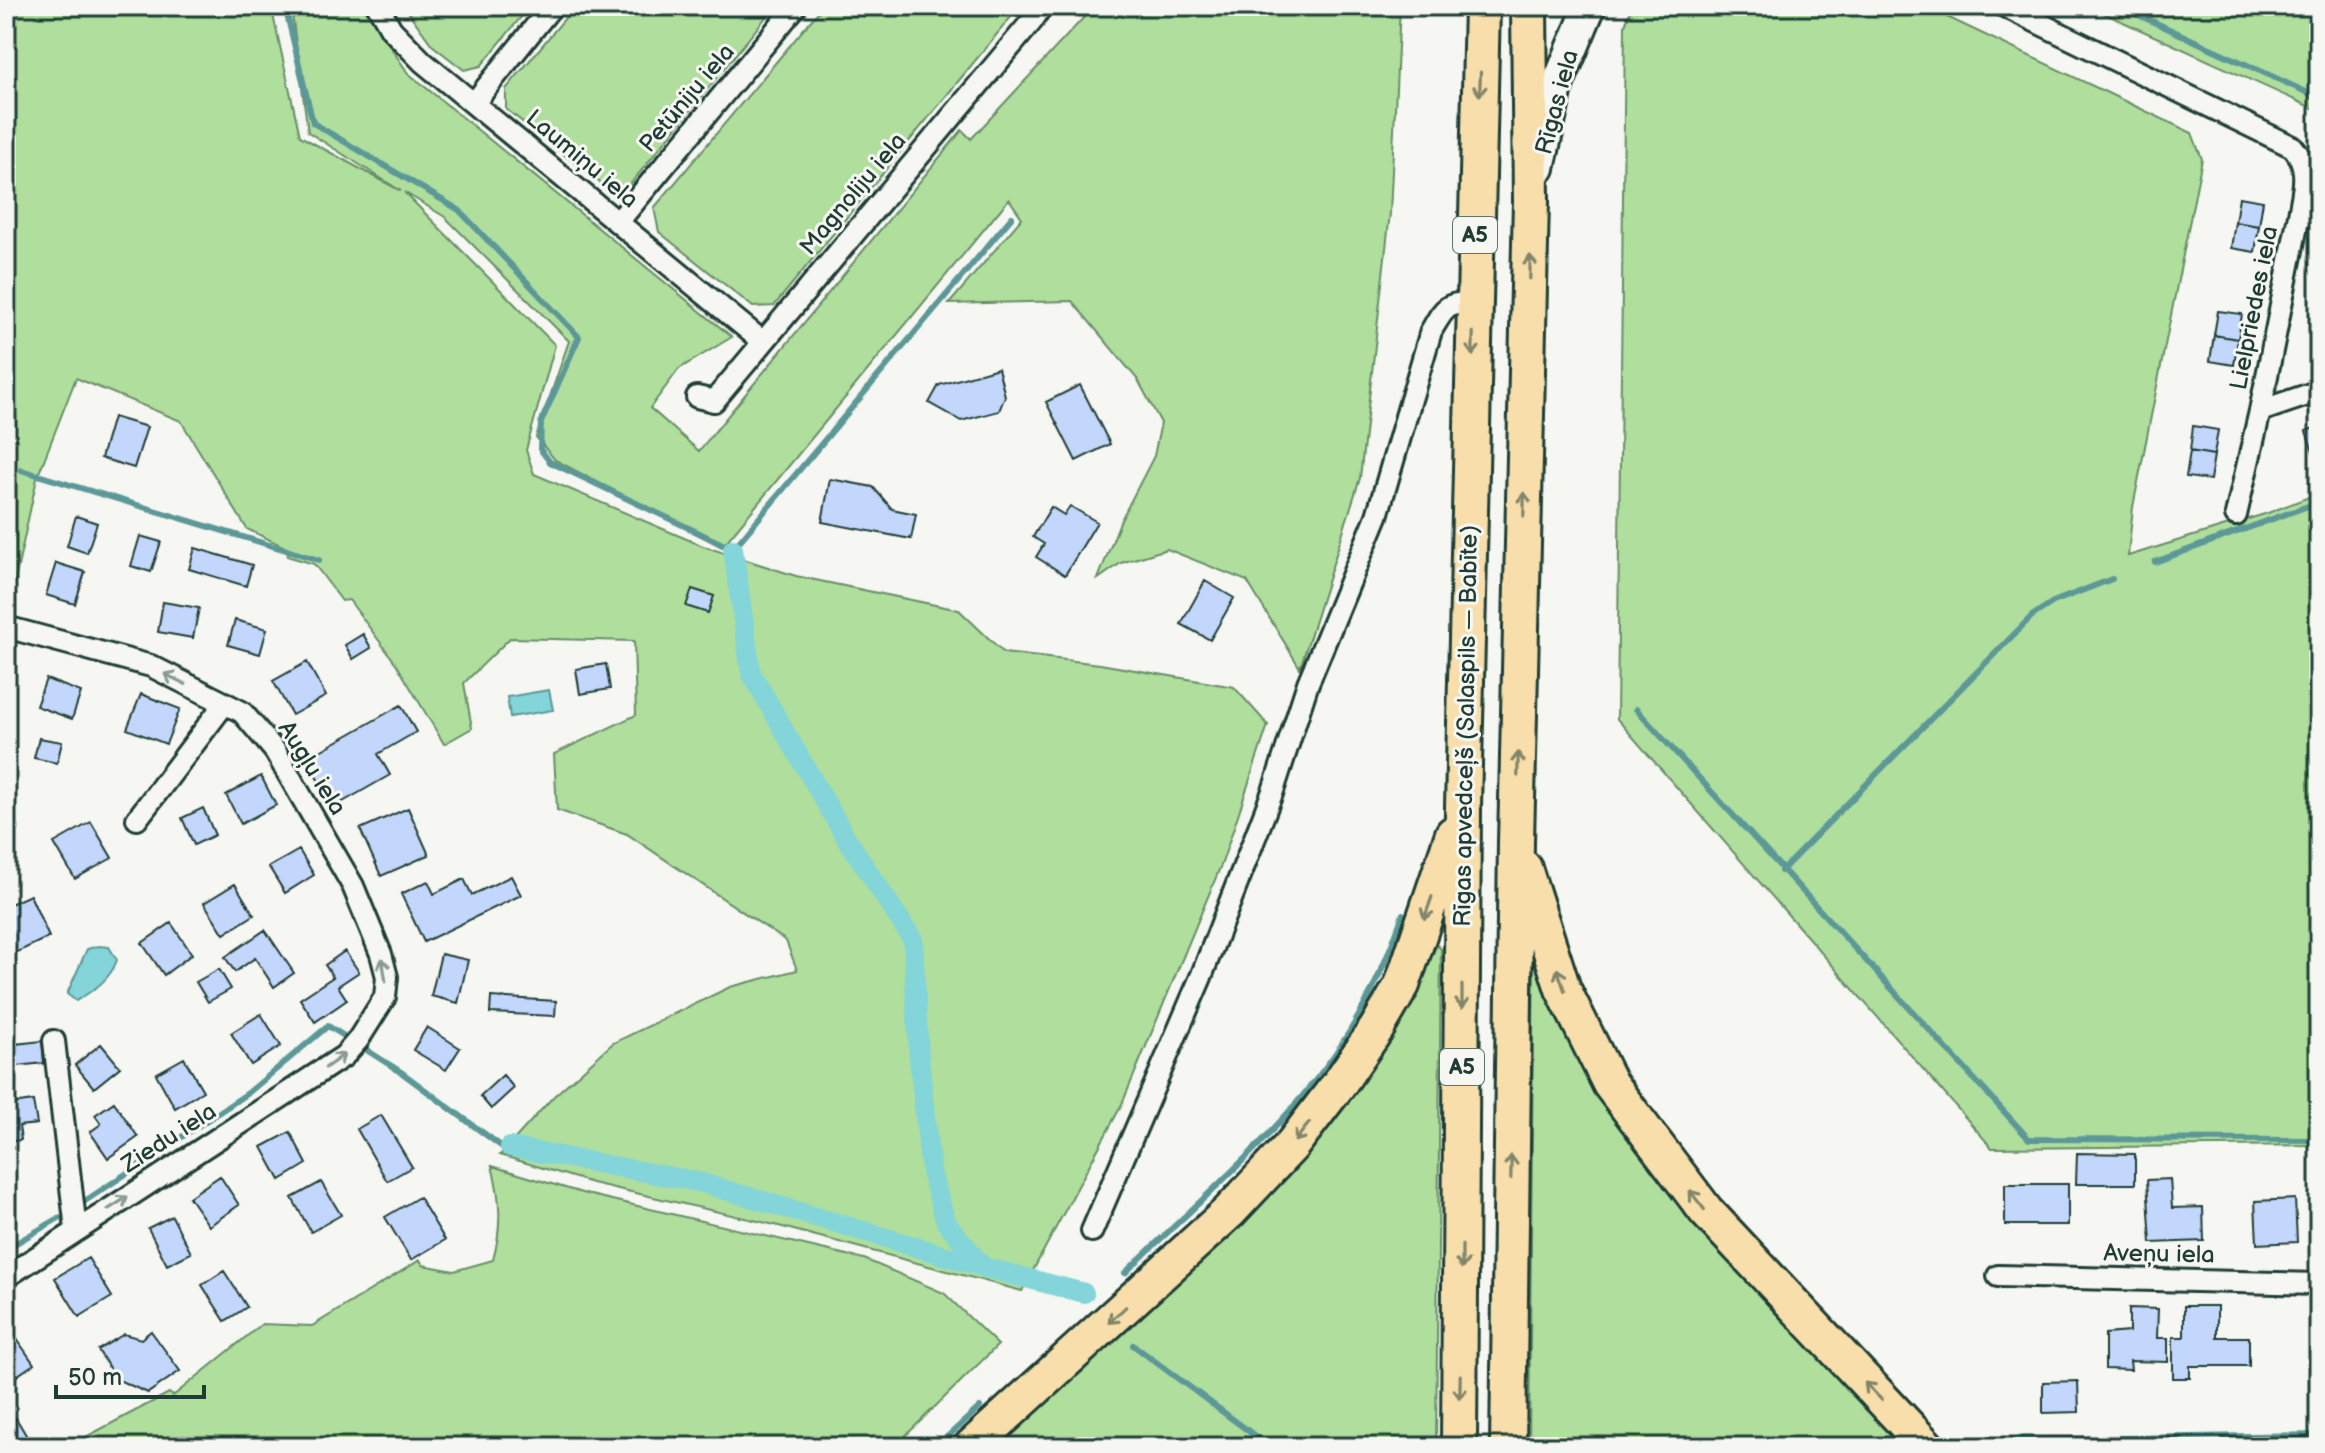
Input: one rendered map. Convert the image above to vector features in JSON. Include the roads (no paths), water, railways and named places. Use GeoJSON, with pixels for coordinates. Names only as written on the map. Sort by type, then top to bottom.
{"type":"FeatureCollection","features":[{"type":"Feature","properties":{"kind":"highway","name":"Rīgas apvedceļš (Salaspils — Babīte)"},"geometry":{"type":"LineString","coordinates":[[1459,1447],[1463,807],[1482,6]]}},
{"type":"Feature","properties":{"kind":"highway","name":"A5"},"geometry":{"type":"LineString","coordinates":[[1508,1447],[1516,842],[1531,201],[1529,6]]}},
{"type":"Feature","properties":{"kind":"highway"},"geometry":{"type":"LineString","coordinates":[[971,1447],[1229,1212],[1292,1145],[1341,1081],[1402,985],[1463,807]]}},
{"type":"Feature","properties":{"kind":"highway"},"geometry":{"type":"LineString","coordinates":[[1516,842],[1563,989],[1610,1084],[1706,1211],[1927,1447]]}},
{"type":"Feature","properties":{"kind":"main road","name":"Rīgas iela"},"geometry":{"type":"LineString","coordinates":[[1531,201],[1558,83],[1577,31],[1590,6]]}},
{"type":"Feature","properties":{"kind":"street","name":"Laumiņu iela"},"geometry":{"type":"LineString","coordinates":[[378,6],[391,29],[423,62],[763,342]]}},
{"type":"Feature","properties":{"kind":"street"},"geometry":{"type":"LineString","coordinates":[[474,103],[552,6]]}},
{"type":"Feature","properties":{"kind":"street","name":"Petūniju iela"},"geometry":{"type":"LineString","coordinates":[[618,222],[796,6]]}},
{"type":"Feature","properties":{"kind":"street","name":"Magnoliju iela"},"geometry":{"type":"LineString","coordinates":[[697,397],[714,401],[1042,6]]}},
{"type":"Feature","properties":{"kind":"street","name":"Lielpriedes iela"},"geometry":{"type":"LineString","coordinates":[[2004,6],[2293,147],[2303,159],[2309,216],[2236,515]]}},
{"type":"Feature","properties":{"kind":"street"},"geometry":{"type":"LineString","coordinates":[[1092,1231],[1201,977],[1273,791],[1308,683],[1377,516],[1431,331],[1445,308],[1459,303],[1473,304]]}},
{"type":"Feature","properties":{"kind":"street","name":"Lielpriedes iela"},"geometry":{"type":"LineString","coordinates":[[2260,411],[2319,391]]}},
{"type":"Feature","properties":{"kind":"street","name":"Augļu iela"},"geometry":{"type":"LineString","coordinates":[[6,627],[151,666],[242,712],[275,751],[353,886],[381,954],[387,977],[385,997],[358,1040]]}},
{"type":"Feature","properties":{"kind":"street"},"geometry":{"type":"LineString","coordinates":[[137,819],[225,703]]}},
{"type":"Feature","properties":{"kind":"street","name":"Ziedu iela"},"geometry":{"type":"LineString","coordinates":[[6,1277],[306,1082],[344,1056],[358,1040]]}},
{"type":"Feature","properties":{"kind":"street"},"geometry":{"type":"LineString","coordinates":[[54,1041],[76,1230]]}},
{"type":"Feature","properties":{"kind":"street","name":"Aveņu iela"},"geometry":{"type":"LineString","coordinates":[[1998,1276],[2319,1284]]}},
{"type":"Feature","properties":{"kind":"water"},"geometry":{"type":"Polygon","coordinates":[[[549,690],[553,710],[510,717],[507,697],[549,690]]]}},
{"type":"Feature","properties":{"kind":"water"},"geometry":{"type":"Polygon","coordinates":[[[109,947],[117,960],[106,979],[76,1001],[67,994],[87,949],[109,947]]]}},
{"type":"Feature","properties":{"kind":"waterway"},"geometry":{"type":"LineString","coordinates":[[285,6],[313,123],[459,210],[579,337],[541,422],[540,449],[550,462],[733,549],[1012,217]]}},
{"type":"Feature","properties":{"kind":"waterway"},"geometry":{"type":"LineString","coordinates":[[2119,6],[2319,98]]}},
{"type":"Feature","properties":{"kind":"waterway"},"geometry":{"type":"LineString","coordinates":[[21,470],[319,560]]}},
{"type":"Feature","properties":{"kind":"waterway"},"geometry":{"type":"LineString","coordinates":[[2155,562],[2319,502]]}},
{"type":"Feature","properties":{"kind":"waterway"},"geometry":{"type":"LineString","coordinates":[[733,549],[751,673],[845,836],[913,940],[919,1058],[931,1172],[946,1222],[983,1267]]}},
{"type":"Feature","properties":{"kind":"waterway"},"geometry":{"type":"LineString","coordinates":[[1781,871],[2032,616],[2053,602],[2112,579]]}},
{"type":"Feature","properties":{"kind":"waterway"},"geometry":{"type":"LineString","coordinates":[[1636,709],[2029,1139],[2319,1140]]}},
{"type":"Feature","properties":{"kind":"waterway"},"geometry":{"type":"LineString","coordinates":[[1125,1273],[1234,1170],[1310,1087],[1333,1057],[1364,1006],[1382,970],[1403,914]]}},
{"type":"Feature","properties":{"kind":"waterway"},"geometry":{"type":"LineString","coordinates":[[79,1205],[248,1093],[328,1026],[349,1039]]}},
{"type":"Feature","properties":{"kind":"waterway"},"geometry":{"type":"LineString","coordinates":[[365,1049],[501,1146],[510,1147]]}},
{"type":"Feature","properties":{"kind":"waterway"},"geometry":{"type":"LineString","coordinates":[[510,1147],[699,1182],[983,1267],[1084,1293]]}},
{"type":"Feature","properties":{"kind":"waterway"},"geometry":{"type":"LineString","coordinates":[[6,1249],[59,1218]]}},
{"type":"Feature","properties":{"kind":"waterway"},"geometry":{"type":"LineString","coordinates":[[1133,1345],[1270,1447]]}},
{"type":"Feature","properties":{"kind":"waterway"},"geometry":{"type":"LineString","coordinates":[[936,1447],[980,1407]]}},
{"type":"Feature","properties":{"kind":"waterway"},"geometry":{"type":"LineString","coordinates":[[2010,1440],[2319,1435]]}}]}
